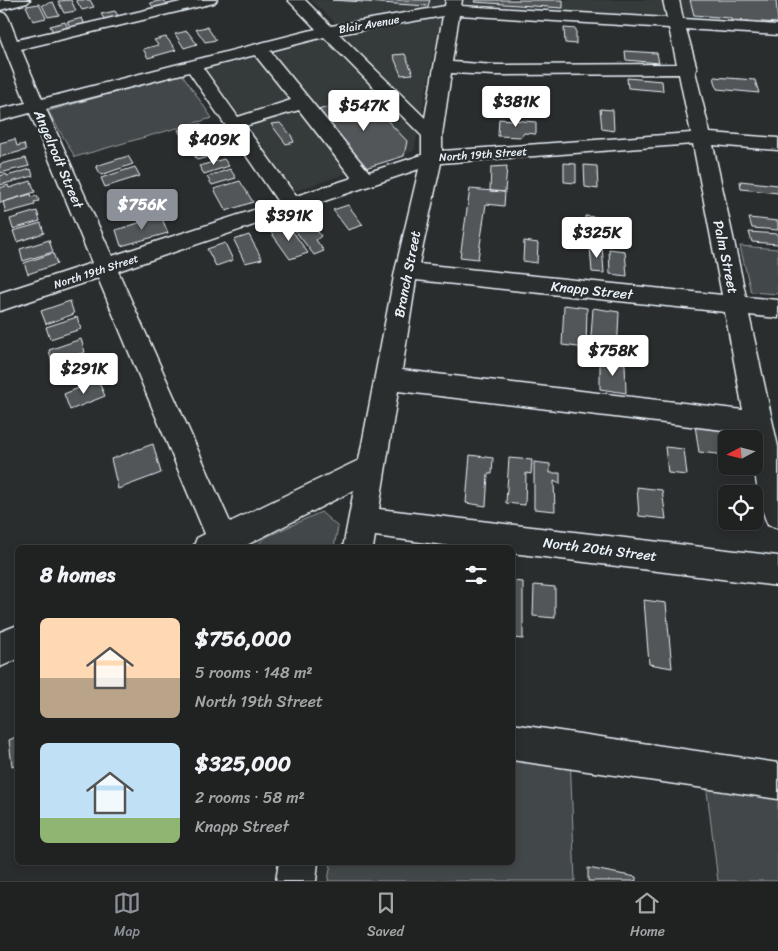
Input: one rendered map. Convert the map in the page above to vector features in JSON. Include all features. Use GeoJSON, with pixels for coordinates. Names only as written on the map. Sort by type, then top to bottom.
{"type":"FeatureCollection","features":[{"type":"Feature","properties":{"kind":"street"},"geometry":{"type":"LineString","coordinates":[[0,5],[22,0]]}},
{"type":"Feature","properties":{"kind":"street"},"geometry":{"type":"LineString","coordinates":[[5,35],[209,0]]}},
{"type":"Feature","properties":{"kind":"street"},"geometry":{"type":"LineString","coordinates":[[296,0],[432,135]]}},
{"type":"Feature","properties":{"kind":"street","name":"Palm Street"},"geometry":{"type":"LineString","coordinates":[[671,0],[688,69],[778,516]]}},
{"type":"Feature","properties":{"kind":"street","name":"Blair Avenue"},"geometry":{"type":"LineString","coordinates":[[0,115],[328,31],[453,5],[676,24],[778,30]]}},
{"type":"Feature","properties":{"kind":"street","name":"Branch Street"},"geometry":{"type":"LineString","coordinates":[[360,534],[406,271],[432,158],[432,135],[453,5]]}},
{"type":"Feature","properties":{"kind":"street","name":"Angelrodt Street"},"geometry":{"type":"LineString","coordinates":[[5,35],[106,268],[219,545]]}},
{"type":"Feature","properties":{"kind":"street"},"geometry":{"type":"LineString","coordinates":[[259,49],[366,181]]}},
{"type":"Feature","properties":{"kind":"street"},"geometry":{"type":"LineString","coordinates":[[193,66],[292,206]]}},
{"type":"Feature","properties":{"kind":"street"},"geometry":{"type":"LineString","coordinates":[[443,66],[495,70],[688,69]]}},
{"type":"Feature","properties":{"kind":"street"},"geometry":{"type":"LineString","coordinates":[[234,124],[302,103]]}},
{"type":"Feature","properties":{"kind":"street","name":"North 19th Street"},"geometry":{"type":"LineString","coordinates":[[0,302],[432,158],[702,138],[778,144]]}},
{"type":"Feature","properties":{"kind":"street","name":"Knapp Street"},"geometry":{"type":"LineString","coordinates":[[406,271],[778,309]]}},
{"type":"Feature","properties":{"kind":"street"},"geometry":{"type":"LineString","coordinates":[[387,379],[760,423]]}},
{"type":"Feature","properties":{"kind":"street"},"geometry":{"type":"LineString","coordinates":[[219,545],[372,467]]}},
{"type":"Feature","properties":{"kind":"street","name":"North 20th Street"},"geometry":{"type":"LineString","coordinates":[[360,534],[484,545]]}},
{"type":"Feature","properties":{"kind":"street","name":"North 20th Street"},"geometry":{"type":"LineString","coordinates":[[515,548],[778,571]]}},
{"type":"Feature","properties":{"kind":"street"},"geometry":{"type":"LineString","coordinates":[[0,650],[15,642]]}},
{"type":"Feature","properties":{"kind":"street"},"geometry":{"type":"LineString","coordinates":[[515,742],[778,781]]}},
{"type":"Feature","properties":{"kind":"street"},"geometry":{"type":"LineString","coordinates":[[296,881],[299,865]]}},
{"type":"Feature","properties":{"kind":"shaded area"},"geometry":{"type":"Polygon","coordinates":[[[311,0],[777,0],[778,26],[453,3],[452,10],[440,21],[414,151],[295,191],[202,64],[341,28],[311,0]]]}},
{"type":"Feature","properties":{"kind":"shaded area"},"geometry":{"type":"Polygon","coordinates":[[[182,74],[212,118],[75,157],[48,111],[182,74]]]}},
{"type":"Feature","properties":{"kind":"shaded area"},"geometry":{"type":"Polygon","coordinates":[[[740,246],[778,249],[778,294],[751,292],[740,246]]]}},
{"type":"Feature","properties":{"kind":"shaded area"},"geometry":{"type":"Polygon","coordinates":[[[321,512],[338,527],[334,545],[257,545],[266,537],[321,512]]]}},
{"type":"Feature","properties":{"kind":"shaded area"},"geometry":{"type":"Polygon","coordinates":[[[515,747],[570,755],[575,881],[328,881],[331,865],[515,865],[515,747]]]}},
{"type":"Feature","properties":{"kind":"shaded area"},"geometry":{"type":"Polygon","coordinates":[[[706,783],[778,790],[778,881],[718,881],[706,783]]]}},
{"type":"Feature","properties":{"kind":"building"},"geometry":{"type":"Polygon","coordinates":[[[71,0],[76,11],[64,13],[58,1],[71,0]]]}},
{"type":"Feature","properties":{"kind":"building"},"geometry":{"type":"Polygon","coordinates":[[[76,0],[90,0],[94,7],[82,10],[76,0]]]}},
{"type":"Feature","properties":{"kind":"building"},"geometry":{"type":"Polygon","coordinates":[[[164,0],[168,6],[155,9],[150,3],[164,0]]]}},
{"type":"Feature","properties":{"kind":"building"},"geometry":{"type":"Polygon","coordinates":[[[332,0],[430,0],[428,6],[332,0]]]}},
{"type":"Feature","properties":{"kind":"building"},"geometry":{"type":"Polygon","coordinates":[[[475,0],[563,0],[563,8],[474,2],[475,0]]]}},
{"type":"Feature","properties":{"kind":"building"},"geometry":{"type":"Polygon","coordinates":[[[690,0],[776,0],[778,23],[694,15],[690,0]]]}},
{"type":"Feature","properties":{"kind":"building"},"geometry":{"type":"Polygon","coordinates":[[[53,2],[59,15],[48,17],[42,5],[53,2]]]}},
{"type":"Feature","properties":{"kind":"building"},"geometry":{"type":"Polygon","coordinates":[[[39,4],[46,18],[33,21],[26,6],[39,4]]]}},
{"type":"Feature","properties":{"kind":"building"},"geometry":{"type":"Polygon","coordinates":[[[115,11],[119,17],[105,20],[101,14],[115,11]]]}},
{"type":"Feature","properties":{"kind":"building"},"geometry":{"type":"Polygon","coordinates":[[[82,18],[85,25],[71,28],[67,22],[82,18]]]}},
{"type":"Feature","properties":{"kind":"building"},"geometry":{"type":"Polygon","coordinates":[[[65,22],[68,28],[53,32],[50,26],[65,22]]]}},
{"type":"Feature","properties":{"kind":"building"},"geometry":{"type":"Polygon","coordinates":[[[207,27],[216,40],[205,42],[196,29],[207,27]]]}},
{"type":"Feature","properties":{"kind":"building"},"geometry":{"type":"Polygon","coordinates":[[[564,28],[576,29],[576,44],[565,43],[564,28]]]}},
{"type":"Feature","properties":{"kind":"building"},"geometry":{"type":"Polygon","coordinates":[[[187,31],[197,44],[184,48],[175,34],[187,31]]]}},
{"type":"Feature","properties":{"kind":"building"},"geometry":{"type":"Polygon","coordinates":[[[166,37],[176,50],[148,58],[143,49],[158,45],[154,40],[166,37]]]}},
{"type":"Feature","properties":{"kind":"building"},"geometry":{"type":"Polygon","coordinates":[[[625,51],[657,53],[659,63],[626,60],[625,51]]]}},
{"type":"Feature","properties":{"kind":"building"},"geometry":{"type":"Polygon","coordinates":[[[405,54],[413,74],[401,75],[393,55],[405,54]]]}},
{"type":"Feature","properties":{"kind":"building"},"geometry":{"type":"Polygon","coordinates":[[[714,77],[755,80],[759,93],[717,89],[714,77]]]}},
{"type":"Feature","properties":{"kind":"building"},"geometry":{"type":"Polygon","coordinates":[[[627,78],[662,81],[663,91],[628,88],[627,78]]]}},
{"type":"Feature","properties":{"kind":"building"},"geometry":{"type":"Polygon","coordinates":[[[364,96],[407,141],[404,156],[362,169],[315,111],[364,96]]]}},
{"type":"Feature","properties":{"kind":"building"},"geometry":{"type":"Polygon","coordinates":[[[600,109],[613,110],[614,131],[602,129],[600,109]]]}},
{"type":"Feature","properties":{"kind":"building"},"geometry":{"type":"Polygon","coordinates":[[[499,119],[536,122],[536,134],[524,133],[521,137],[498,136],[499,119]]]}},
{"type":"Feature","properties":{"kind":"building"},"geometry":{"type":"Polygon","coordinates":[[[280,123],[291,135],[294,142],[286,144],[271,124],[280,123]]]}},
{"type":"Feature","properties":{"kind":"building"},"geometry":{"type":"Polygon","coordinates":[[[201,124],[206,133],[183,139],[178,130],[201,124]]]}},
{"type":"Feature","properties":{"kind":"building"},"geometry":{"type":"Polygon","coordinates":[[[210,136],[216,144],[192,151],[187,142],[210,136]]]}},
{"type":"Feature","properties":{"kind":"building"},"geometry":{"type":"Polygon","coordinates":[[[15,139],[17,146],[24,144],[26,150],[0,157],[0,143],[15,139]]]}},
{"type":"Feature","properties":{"kind":"building"},"geometry":{"type":"Polygon","coordinates":[[[216,144],[221,153],[197,160],[192,151],[216,144]]]}},
{"type":"Feature","properties":{"kind":"building"},"geometry":{"type":"Polygon","coordinates":[[[128,156],[133,164],[101,175],[96,166],[128,156]]]}},
{"type":"Feature","properties":{"kind":"building"},"geometry":{"type":"Polygon","coordinates":[[[26,158],[29,166],[0,173],[0,164],[26,158]]]}},
{"type":"Feature","properties":{"kind":"building"},"geometry":{"type":"Polygon","coordinates":[[[224,159],[229,166],[204,174],[199,166],[224,159]]]}},
{"type":"Feature","properties":{"kind":"building"},"geometry":{"type":"Polygon","coordinates":[[[564,163],[576,164],[576,183],[564,182],[564,163]]]}},
{"type":"Feature","properties":{"kind":"building"},"geometry":{"type":"Polygon","coordinates":[[[584,165],[597,166],[598,189],[585,187],[584,165]]]}},
{"type":"Feature","properties":{"kind":"building"},"geometry":{"type":"Polygon","coordinates":[[[507,166],[505,192],[490,191],[491,167],[507,166]]]}},
{"type":"Feature","properties":{"kind":"building"},"geometry":{"type":"Polygon","coordinates":[[[135,167],[140,176],[105,187],[101,178],[135,167]]]}},
{"type":"Feature","properties":{"kind":"building"},"geometry":{"type":"Polygon","coordinates":[[[31,169],[33,176],[0,185],[0,176],[6,174],[7,176],[31,169]]]}},
{"type":"Feature","properties":{"kind":"building"},"geometry":{"type":"Polygon","coordinates":[[[230,169],[236,178],[212,185],[207,177],[230,169]]]}},
{"type":"Feature","properties":{"kind":"building"},"geometry":{"type":"Polygon","coordinates":[[[31,181],[35,192],[0,203],[0,188],[8,185],[9,188],[31,181]]]}},
{"type":"Feature","properties":{"kind":"building"},"geometry":{"type":"Polygon","coordinates":[[[240,181],[253,202],[226,211],[214,189],[240,181]]]}},
{"type":"Feature","properties":{"kind":"building"},"geometry":{"type":"Polygon","coordinates":[[[740,181],[778,185],[778,193],[741,189],[740,181]]]}},
{"type":"Feature","properties":{"kind":"building"},"geometry":{"type":"Polygon","coordinates":[[[470,189],[505,192],[504,206],[486,204],[478,259],[460,257],[470,189]]]}},
{"type":"Feature","properties":{"kind":"building"},"geometry":{"type":"Polygon","coordinates":[[[31,194],[32,197],[37,196],[39,201],[34,202],[35,205],[6,213],[3,202],[31,194]]]}},
{"type":"Feature","properties":{"kind":"building"},"geometry":{"type":"Polygon","coordinates":[[[348,205],[363,225],[348,230],[333,210],[348,205]]]}},
{"type":"Feature","properties":{"kind":"building"},"geometry":{"type":"Polygon","coordinates":[[[37,211],[40,221],[13,229],[10,219],[37,211]]]}},
{"type":"Feature","properties":{"kind":"building"},"geometry":{"type":"Polygon","coordinates":[[[161,216],[168,233],[121,246],[116,230],[161,216]]]}},
{"type":"Feature","properties":{"kind":"building"},"geometry":{"type":"Polygon","coordinates":[[[585,216],[606,218],[606,227],[585,225],[585,216]]]}},
{"type":"Feature","properties":{"kind":"building"},"geometry":{"type":"Polygon","coordinates":[[[749,218],[778,221],[778,230],[752,228],[749,218]]]}},
{"type":"Feature","properties":{"kind":"building"},"geometry":{"type":"Polygon","coordinates":[[[311,222],[321,236],[316,240],[324,251],[314,255],[294,229],[311,222]]]}},
{"type":"Feature","properties":{"kind":"building"},"geometry":{"type":"Polygon","coordinates":[[[41,223],[44,233],[17,242],[13,231],[41,223]]]}},
{"type":"Feature","properties":{"kind":"building"},"geometry":{"type":"Polygon","coordinates":[[[288,225],[308,253],[290,259],[270,231],[288,225]]]}},
{"type":"Feature","properties":{"kind":"building"},"geometry":{"type":"Polygon","coordinates":[[[749,232],[778,234],[778,244],[752,242],[749,232]]]}},
{"type":"Feature","properties":{"kind":"building"},"geometry":{"type":"Polygon","coordinates":[[[249,235],[262,259],[245,263],[234,240],[249,235]]]}},
{"type":"Feature","properties":{"kind":"building"},"geometry":{"type":"Polygon","coordinates":[[[49,240],[53,252],[23,261],[20,249],[49,240]]]}},
{"type":"Feature","properties":{"kind":"building"},"geometry":{"type":"Polygon","coordinates":[[[524,241],[538,243],[537,263],[523,261],[524,241]]]}},
{"type":"Feature","properties":{"kind":"building"},"geometry":{"type":"Polygon","coordinates":[[[225,243],[233,260],[216,266],[207,249],[225,243]]]}},
{"type":"Feature","properties":{"kind":"building"},"geometry":{"type":"Polygon","coordinates":[[[602,245],[604,273],[592,272],[590,246],[602,245]]]}},
{"type":"Feature","properties":{"kind":"building"},"geometry":{"type":"Polygon","coordinates":[[[609,249],[625,251],[627,276],[610,274],[609,249]]]}},
{"type":"Feature","properties":{"kind":"building"},"geometry":{"type":"Polygon","coordinates":[[[53,253],[57,264],[28,274],[24,263],[53,253]]]}},
{"type":"Feature","properties":{"kind":"building"},"geometry":{"type":"Polygon","coordinates":[[[70,301],[74,314],[46,324],[41,311],[70,301]]]}},
{"type":"Feature","properties":{"kind":"building"},"geometry":{"type":"Polygon","coordinates":[[[564,305],[587,308],[586,348],[562,345],[564,305]]]}},
{"type":"Feature","properties":{"kind":"building"},"geometry":{"type":"Polygon","coordinates":[[[593,308],[619,312],[617,354],[590,350],[593,308]]]}},
{"type":"Feature","properties":{"kind":"building"},"geometry":{"type":"Polygon","coordinates":[[[77,317],[81,329],[50,339],[46,327],[77,317]]]}},
{"type":"Feature","properties":{"kind":"building"},"geometry":{"type":"Polygon","coordinates":[[[81,339],[85,352],[52,363],[49,350],[81,339]]]}},
{"type":"Feature","properties":{"kind":"building"},"geometry":{"type":"Polygon","coordinates":[[[91,355],[95,367],[56,382],[52,369],[91,355]]]}},
{"type":"Feature","properties":{"kind":"building"},"geometry":{"type":"Polygon","coordinates":[[[600,360],[625,364],[626,393],[600,389],[600,360]]]}},
{"type":"Feature","properties":{"kind":"building"},"geometry":{"type":"Polygon","coordinates":[[[98,380],[105,396],[70,410],[64,394],[98,380]]]}},
{"type":"Feature","properties":{"kind":"building"},"geometry":{"type":"Polygon","coordinates":[[[694,419],[727,423],[728,430],[718,430],[718,454],[699,452],[694,419]]]}},
{"type":"Feature","properties":{"kind":"building"},"geometry":{"type":"Polygon","coordinates":[[[153,444],[161,473],[118,489],[111,459],[153,444]]]}},
{"type":"Feature","properties":{"kind":"building"},"geometry":{"type":"Polygon","coordinates":[[[665,447],[684,449],[687,475],[668,473],[665,447]]]}},
{"type":"Feature","properties":{"kind":"building"},"geometry":{"type":"Polygon","coordinates":[[[470,455],[493,458],[492,474],[488,474],[486,506],[466,503],[470,455]]]}},
{"type":"Feature","properties":{"kind":"building"},"geometry":{"type":"Polygon","coordinates":[[[509,458],[532,460],[531,474],[526,473],[525,505],[506,503],[509,458]]]}},
{"type":"Feature","properties":{"kind":"building"},"geometry":{"type":"Polygon","coordinates":[[[534,462],[550,464],[550,473],[560,473],[560,484],[554,481],[555,511],[534,509],[534,462]]]}},
{"type":"Feature","properties":{"kind":"building"},"geometry":{"type":"Polygon","coordinates":[[[637,487],[662,490],[666,519],[639,516],[637,487]]]}},
{"type":"Feature","properties":{"kind":"building"},"geometry":{"type":"Polygon","coordinates":[[[515,581],[523,582],[523,639],[515,638],[515,581]]]}},
{"type":"Feature","properties":{"kind":"building"},"geometry":{"type":"Polygon","coordinates":[[[534,585],[555,587],[555,618],[533,616],[534,585]]]}},
{"type":"Feature","properties":{"kind":"building"},"geometry":{"type":"Polygon","coordinates":[[[644,600],[666,603],[672,668],[649,664],[644,600]]]}},
{"type":"Feature","properties":{"kind":"building"},"geometry":{"type":"Polygon","coordinates":[[[15,737],[15,765],[12,766],[9,740],[15,737]]]}},
{"type":"Feature","properties":{"kind":"building"},"geometry":{"type":"Polygon","coordinates":[[[588,868],[636,877],[636,881],[588,881],[588,868]]]}}]}
